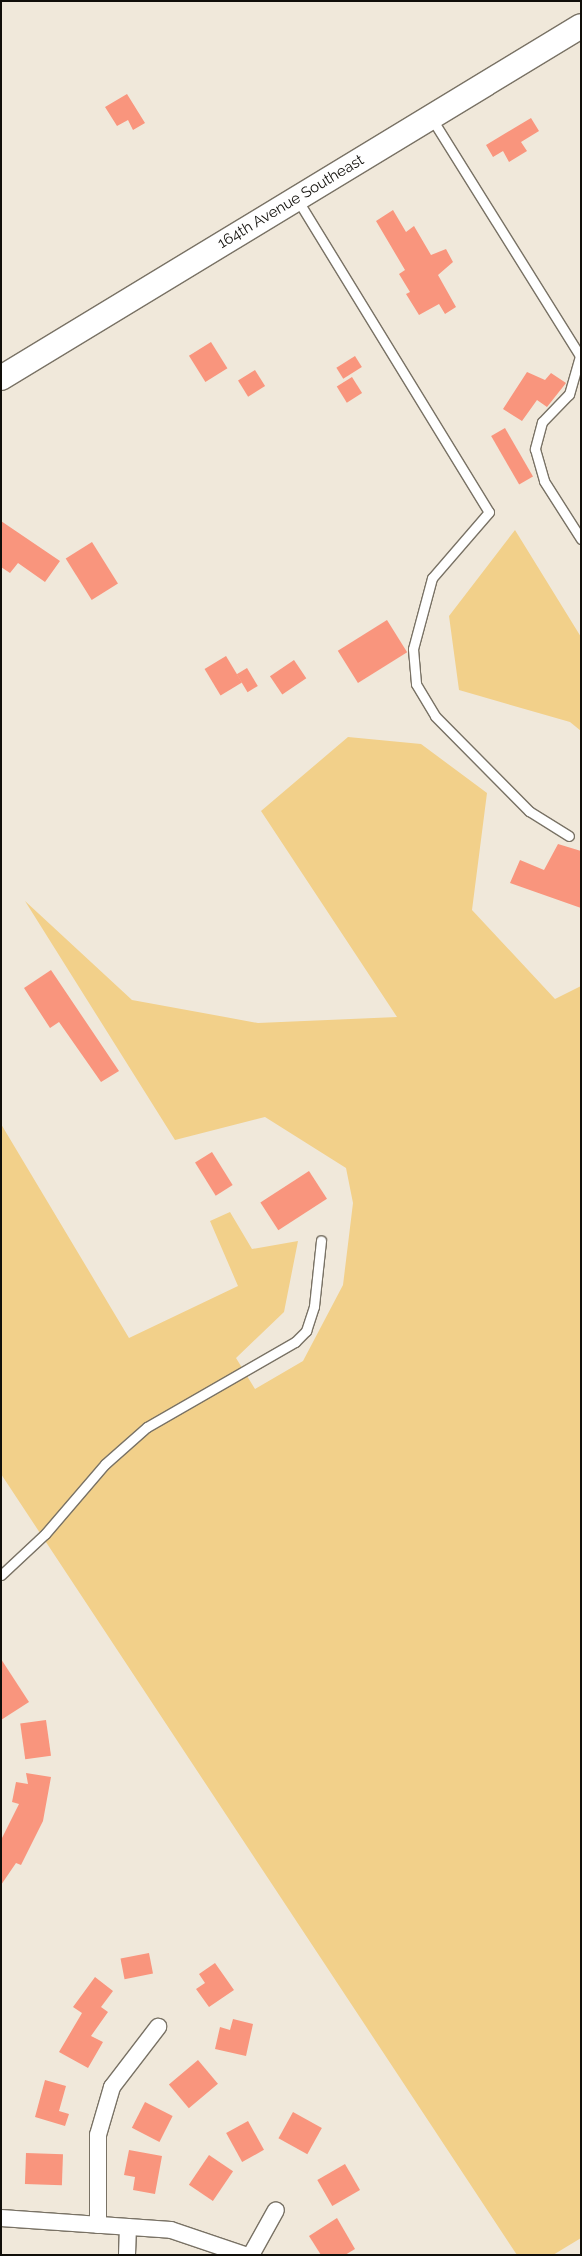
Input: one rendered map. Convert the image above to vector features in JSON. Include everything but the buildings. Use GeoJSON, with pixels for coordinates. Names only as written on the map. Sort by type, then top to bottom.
{"type":"FeatureCollection","features":[{"type":"Feature","properties":{"kind":"street","name":"164th Avenue Southeast"},"geometry":{"type":"LineString","coordinates":[[1,378],[581,26]]}},
{"type":"Feature","properties":{"kind":"street"},"geometry":{"type":"LineString","coordinates":[[98,2225],[98,2135],[112,2087],[158,2027]]}},
{"type":"Feature","properties":{"kind":"street"},"geometry":{"type":"LineString","coordinates":[[251,2255],[276,2210]]}},
{"type":"Feature","properties":{"kind":"street"},"geometry":{"type":"LineString","coordinates":[[1,2218],[171,2230],[245,2255]]}},
{"type":"Feature","properties":{"kind":"street"},"geometry":{"type":"LineString","coordinates":[[127,2255],[128,2227]]}},
{"type":"Feature","properties":{"kind":"lane"},"geometry":{"type":"LineString","coordinates":[[430,116],[580,356],[568,394],[542,422],[535,449],[544,481],[581,539]]}},
{"type":"Feature","properties":{"kind":"lane"},"geometry":{"type":"LineString","coordinates":[[297,198],[489,512],[432,578],[413,649],[416,684],[435,716],[529,811],[569,836]]}},
{"type":"Feature","properties":{"kind":"lane"},"geometry":{"type":"LineString","coordinates":[[1,1576],[46,1534],[105,1464],[148,1427],[295,1342],[306,1331],[314,1306],[321,1240]]}},
{"type":"Feature","properties":{"kind":"shaded area"},"geometry":{"type":"Polygon","coordinates":[[[515,530],[581,637],[581,731],[570,722],[459,690],[449,616],[515,530]]]}},
{"type":"Feature","properties":{"kind":"shaded area"},"geometry":{"type":"Polygon","coordinates":[[[348,737],[421,744],[487,793],[472,910],[555,999],[581,986],[581,2238],[553,2255],[517,2255],[1,1474],[1,1124],[129,1338],[238,1286],[210,1221],[230,1212],[252,1249],[298,1241],[284,1312],[236,1358],[255,1389],[303,1361],[343,1285],[353,1203],[346,1168],[265,1117],[175,1140],[25,901],[132,1000],[258,1023],[397,1017],[261,811],[348,737]]]}}]}
